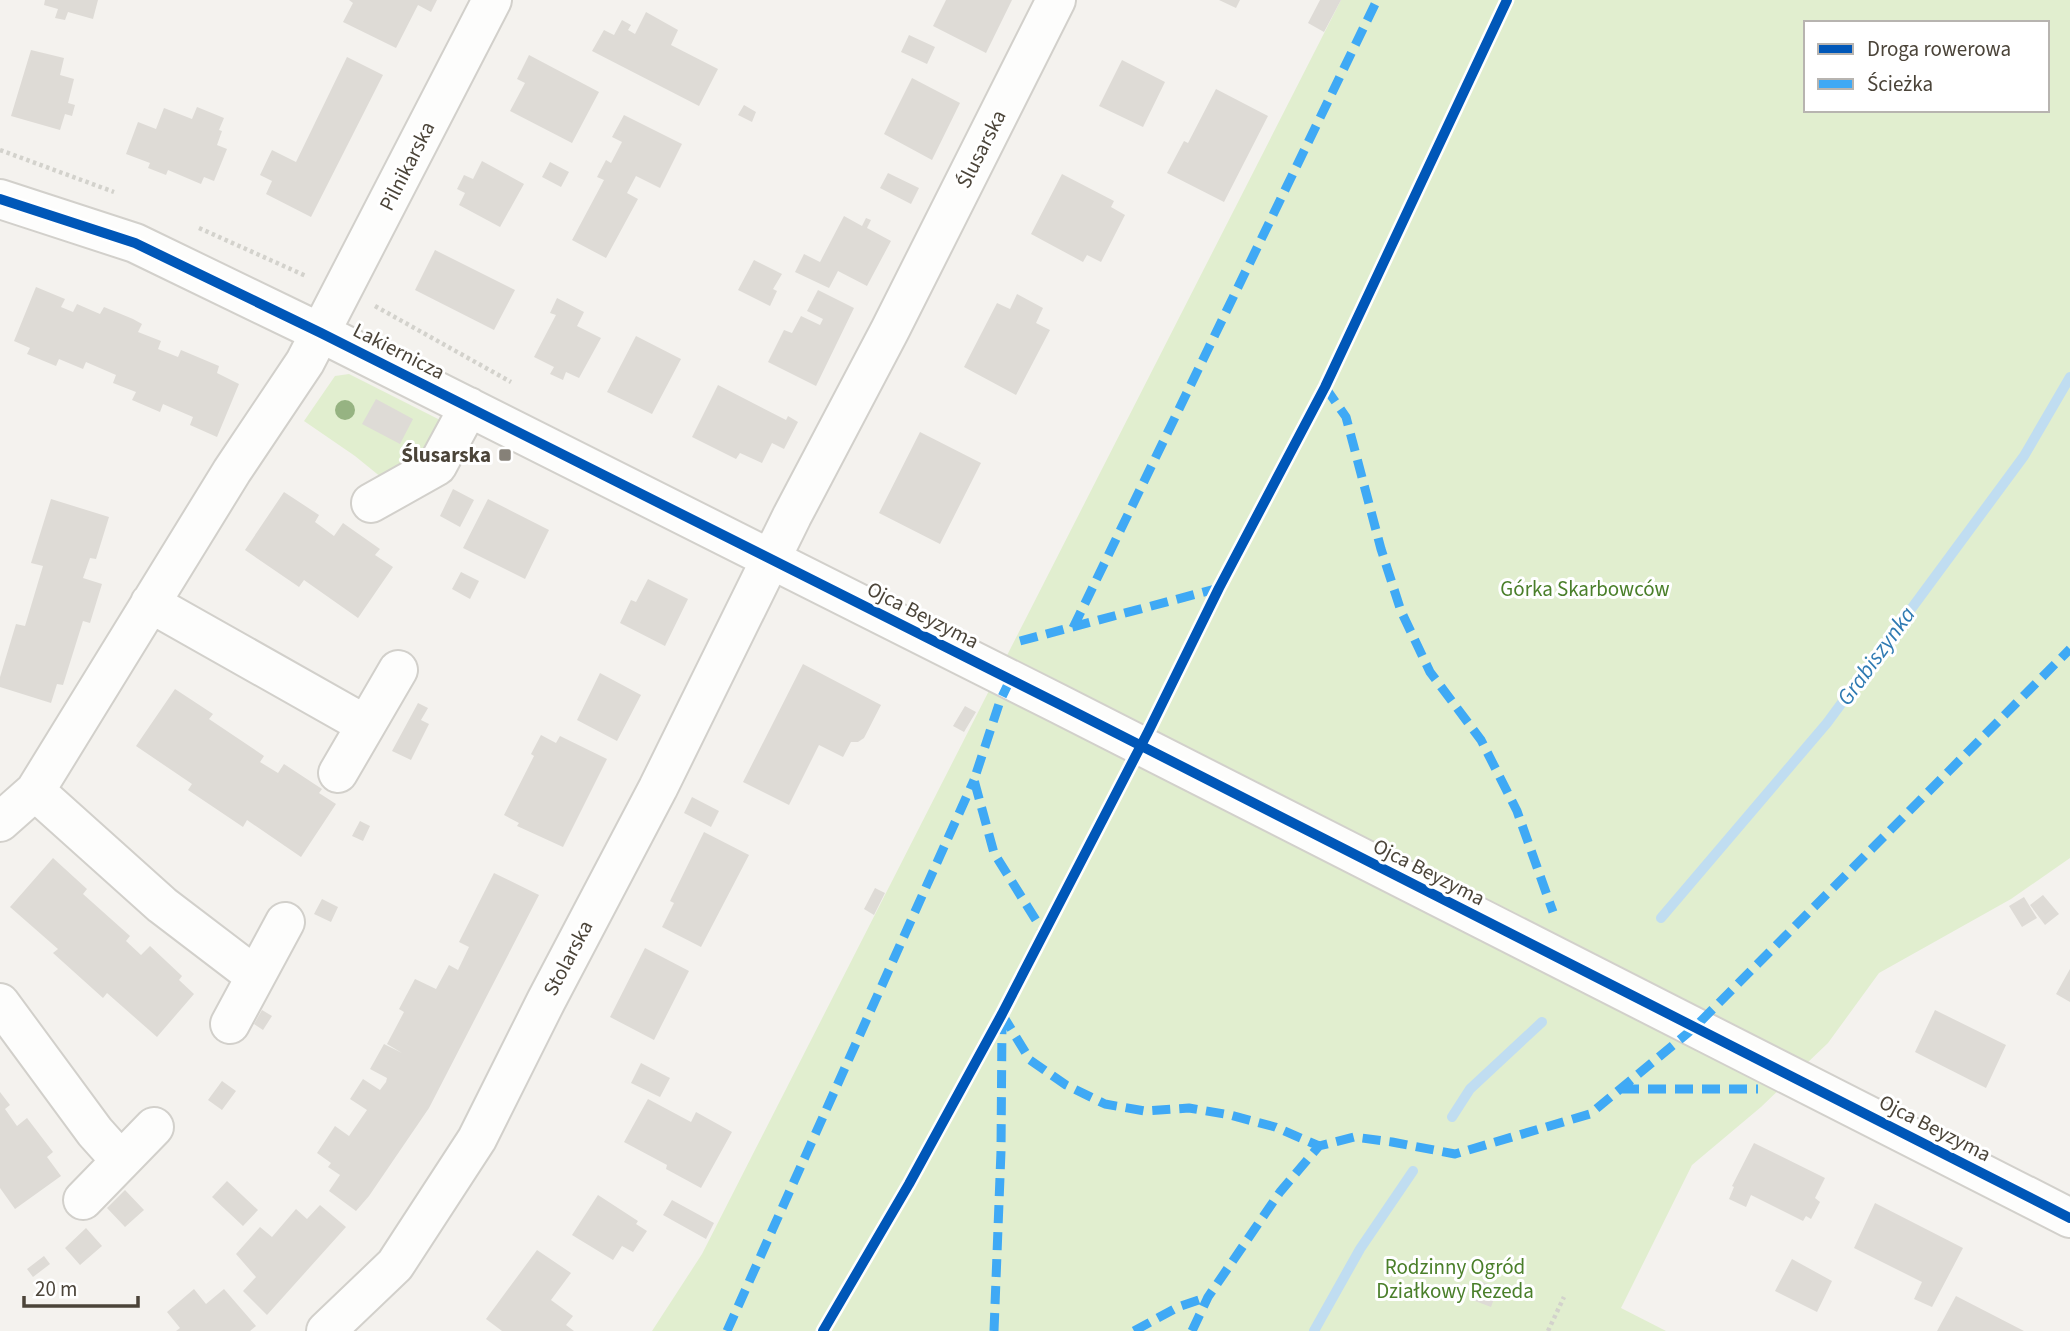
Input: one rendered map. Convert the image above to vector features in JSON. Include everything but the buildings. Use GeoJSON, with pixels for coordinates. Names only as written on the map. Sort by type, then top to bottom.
{"type":"FeatureCollection","features":[{"type":"Feature","properties":{"kind":"street","name":"Pilnikarska"},"geometry":{"type":"LineString","coordinates":[[0,822],[35,791],[232,471],[305,362],[492,0]]}},
{"type":"Feature","properties":{"kind":"street","name":"Ślusarska"},"geometry":{"type":"LineString","coordinates":[[771,559],[1056,0]]}},
{"type":"Feature","properties":{"kind":"street","name":"Lakiernicza"},"geometry":{"type":"LineString","coordinates":[[0,198],[135,243],[321,333],[771,559]]}},
{"type":"Feature","properties":{"kind":"street"},"geometry":{"type":"LineString","coordinates":[[372,503],[437,466],[468,407]]}},
{"type":"Feature","properties":{"kind":"street","name":"Ojca Beyzyma"},"geometry":{"type":"LineString","coordinates":[[771,559],[2070,1218]]}},
{"type":"Feature","properties":{"kind":"street","name":"Stolarska"},"geometry":{"type":"LineString","coordinates":[[326,1331],[395,1265],[477,1139],[658,788],[771,559]]}},
{"type":"Feature","properties":{"kind":"street"},"geometry":{"type":"LineString","coordinates":[[150,603],[366,725]]}},
{"type":"Feature","properties":{"kind":"street"},"geometry":{"type":"LineString","coordinates":[[338,773],[398,670]]}},
{"type":"Feature","properties":{"kind":"street"},"geometry":{"type":"LineString","coordinates":[[35,791],[162,905],[255,976]]}},
{"type":"Feature","properties":{"kind":"street"},"geometry":{"type":"LineString","coordinates":[[230,1024],[285,922]]}},
{"type":"Feature","properties":{"kind":"street"},"geometry":{"type":"LineString","coordinates":[[0,1003],[95,1132],[121,1161]]}},
{"type":"Feature","properties":{"kind":"street"},"geometry":{"type":"LineString","coordinates":[[83,1200],[154,1127]]}},
{"type":"Feature","properties":{"kind":"path"},"geometry":{"type":"LineString","coordinates":[[366,302],[518,386]]}},
{"type":"Feature","properties":{"kind":"path"},"geometry":{"type":"LineString","coordinates":[[1548,1331],[1564,1297]]}},
{"type":"Feature","properties":{"kind":"green space","name":"Górka Skarbowców"},"geometry":{"type":"Polygon","coordinates":[[[1341,0],[2070,0],[2070,858],[2011,899],[1879,973],[1828,1043],[1761,1107],[1692,1165],[1621,1308],[1666,1331],[652,1331],[702,1254],[1341,0]]]}},
{"type":"Feature","properties":{"kind":"green space"},"geometry":{"type":"Polygon","coordinates":[[[349,374],[450,425],[433,456],[387,482],[304,421],[335,376],[349,374]]]}},
{"type":"Feature","properties":{"kind":"waterway","name":"Grabiszynka"},"geometry":{"type":"LineString","coordinates":[[1661,918],[1827,723],[2024,456],[2070,377]]}},
{"type":"Feature","properties":{"kind":"waterway","name":"Grabiszynka"},"geometry":{"type":"LineString","coordinates":[[1452,1117],[1470,1089],[1542,1022]]}},
{"type":"Feature","properties":{"kind":"waterway","name":"Grabiszynka"},"geometry":{"type":"LineString","coordinates":[[1314,1331],[1360,1249],[1413,1171]]}},
{"type":"Feature","properties":{"kind":"marked path"},"geometry":{"type":"LineString","coordinates":[[1073,628],[1377,0]]}},
{"type":"Feature","properties":{"kind":"marked path"},"geometry":{"type":"LineString","coordinates":[[1325,387],[1346,417],[1381,549],[1401,611],[1430,672],[1481,740],[1517,811],[1553,912]]}},
{"type":"Feature","properties":{"kind":"marked path"},"geometry":{"type":"LineString","coordinates":[[1020,641],[1219,588]]}},
{"type":"Feature","properties":{"kind":"marked path"},"geometry":{"type":"LineString","coordinates":[[1192,1331],[1208,1297],[1280,1192],[1319,1146],[1354,1137],[1455,1154],[1590,1114],[1695,1027],[2070,649]]}},
{"type":"Feature","properties":{"kind":"marked path"},"geometry":{"type":"LineString","coordinates":[[1010,680],[1000,701],[974,780],[994,853],[1044,933]]}},
{"type":"Feature","properties":{"kind":"marked path"},"geometry":{"type":"LineString","coordinates":[[727,1331],[974,780]]}},
{"type":"Feature","properties":{"kind":"marked path"},"geometry":{"type":"LineString","coordinates":[[1002,1014],[1030,1060],[1066,1085],[1105,1104],[1145,1111],[1189,1108],[1230,1115],[1275,1127],[1319,1146]]}},
{"type":"Feature","properties":{"kind":"marked path"},"geometry":{"type":"LineString","coordinates":[[994,1331],[1001,1151],[1002,1021]]}},
{"type":"Feature","properties":{"kind":"marked path"},"geometry":{"type":"LineString","coordinates":[[1621,1089],[1758,1089]]}},
{"type":"Feature","properties":{"kind":"marked path"},"geometry":{"type":"LineString","coordinates":[[1134,1331],[1178,1307],[1208,1297]]}},
{"type":"Feature","properties":{"kind":"cycle path"},"geometry":{"type":"LineString","coordinates":[[823,1331],[909,1184],[1002,1014],[1148,732],[1219,588],[1325,387],[1507,0]]}},
{"type":"Feature","properties":{"kind":"cycle path"},"geometry":{"type":"LineString","coordinates":[[0,199],[135,243],[321,333],[1057,703],[2070,1218]]}},
{"type":"Feature","properties":{"kind":"place","name":"Ślusarska"},"geometry":{"type":"Point","coordinates":[505,455]}},
{"type":"Feature","properties":{"kind":"park label","name":"Rodzinny Ogród Działkowy Rezeda"},"geometry":{"type":"Point","coordinates":[1455,1279]}}]}
